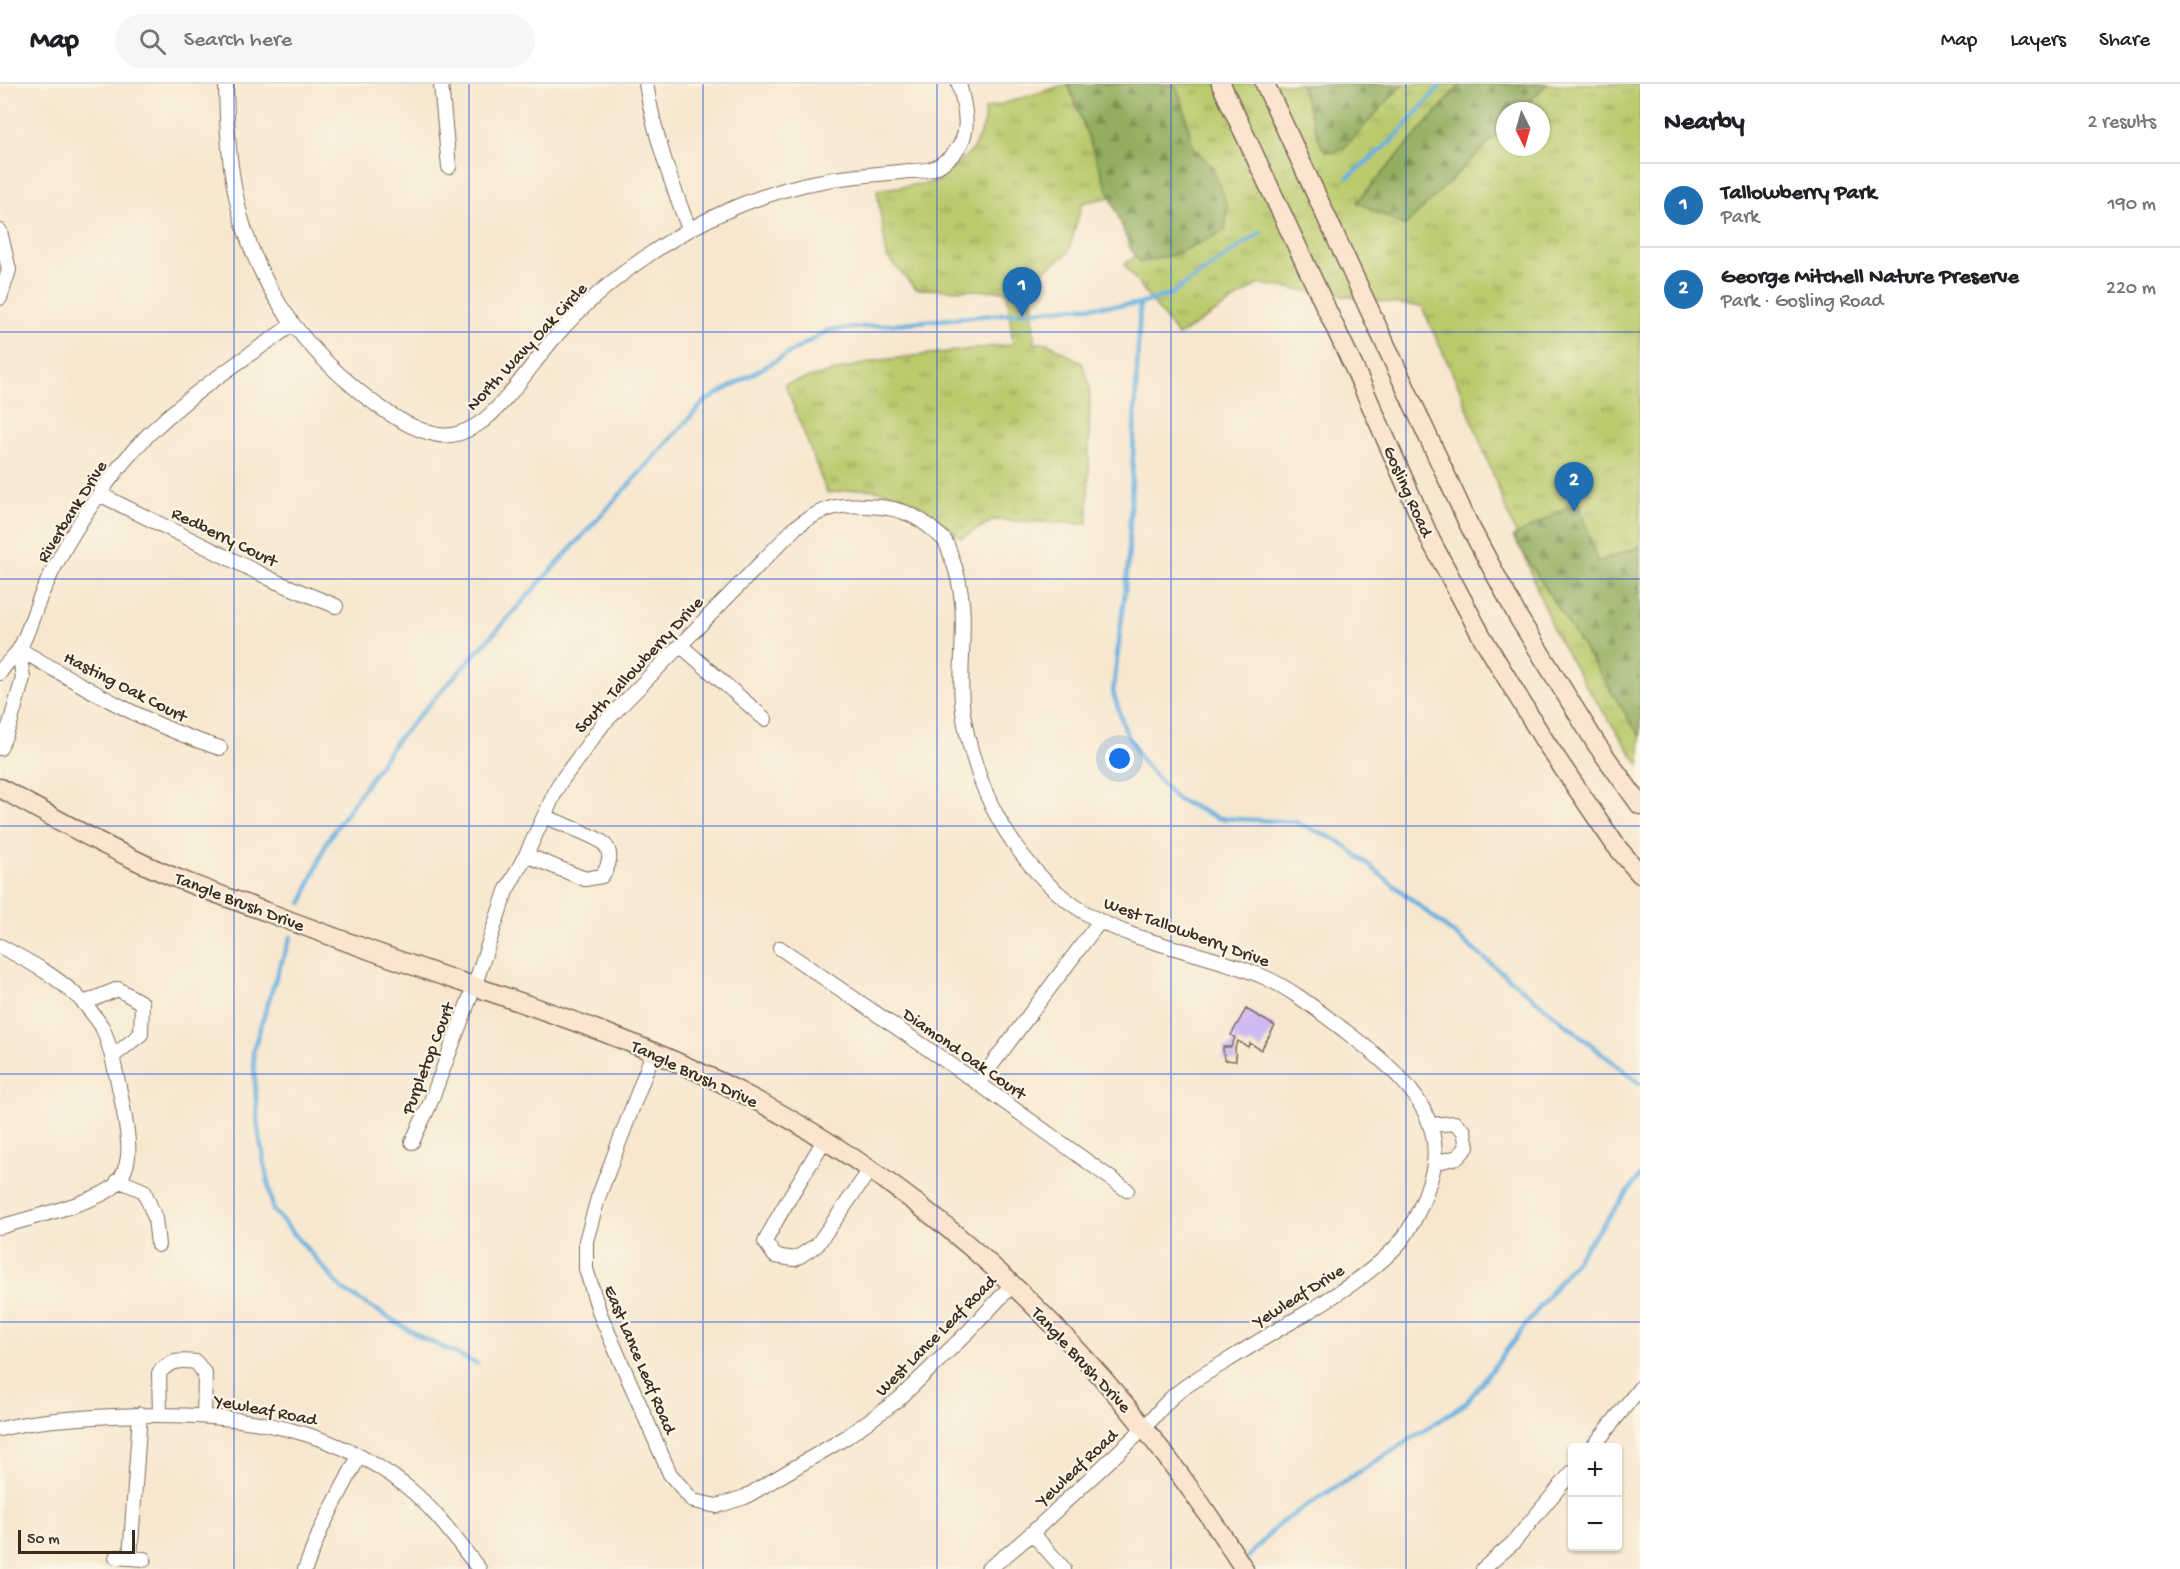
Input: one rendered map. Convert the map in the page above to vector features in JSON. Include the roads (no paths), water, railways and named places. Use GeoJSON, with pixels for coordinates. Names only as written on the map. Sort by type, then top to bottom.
{"type":"FeatureCollection","features":[{"type":"Feature","properties":{"kind":"main road","name":"Gosling Road"},"geometry":{"type":"LineString","coordinates":[[1221,84],[1357,374],[1431,541],[1481,635],[1544,740],[1616,846],[1640,874]]}},
{"type":"Feature","properties":{"kind":"main road"},"geometry":{"type":"LineString","coordinates":[[1264,84],[1468,523],[1518,617],[1597,746],[1640,805]]}},
{"type":"Feature","properties":{"kind":"main road","name":"Tangle Brush Drive"},"geometry":{"type":"LineString","coordinates":[[0,788],[129,857],[268,913],[588,1025],[738,1091],[824,1140],[933,1215],[1012,1284],[1096,1370],[1145,1427],[1202,1504],[1239,1562]]}},
{"type":"Feature","properties":{"kind":"street"},"geometry":{"type":"LineString","coordinates":[[226,84],[226,135],[242,222],[260,268],[293,324]]}},
{"type":"Feature","properties":{"kind":"street"},"geometry":{"type":"LineString","coordinates":[[441,84],[448,167]]}},
{"type":"Feature","properties":{"kind":"street"},"geometry":{"type":"LineString","coordinates":[[646,84],[656,131],[671,183],[689,229]]}},
{"type":"Feature","properties":{"kind":"street","name":"North Wavy Oak Circle"},"geometry":{"type":"LineString","coordinates":[[293,324],[322,356],[385,411],[412,427],[436,435],[455,435],[478,424],[495,409],[557,335],[602,292],[651,253],[689,229],[759,198],[803,184],[868,174],[931,169],[951,158],[963,143],[966,134],[965,109],[959,84]]}},
{"type":"Feature","properties":{"kind":"street"},"geometry":{"type":"LineString","coordinates":[[0,231],[9,270],[0,298]]}},
{"type":"Feature","properties":{"kind":"street","name":"Riverbank Drive"},"geometry":{"type":"LineString","coordinates":[[0,673],[4,665],[19,649],[43,591],[69,543],[99,494],[122,464],[170,414],[293,324]]}},
{"type":"Feature","properties":{"kind":"street","name":"Redberry Court"},"geometry":{"type":"LineString","coordinates":[[99,494],[277,582],[336,606]]}},
{"type":"Feature","properties":{"kind":"street","name":"West Tallowberry Drive"},"geometry":{"type":"LineString","coordinates":[[804,520],[828,508],[845,504],[893,508],[924,522],[946,541],[962,591],[964,621],[962,704],[968,739],[978,773],[1002,826],[1020,851],[1057,891],[1081,910],[1100,921],[1265,977],[1297,996],[1383,1060],[1403,1079],[1417,1099],[1430,1125],[1433,1141]]}},
{"type":"Feature","properties":{"kind":"street","name":"South Tallowberry Drive"},"geometry":{"type":"LineString","coordinates":[[474,987],[506,891],[526,855],[559,784],[588,742],[603,724],[804,520]]}},
{"type":"Feature","properties":{"kind":"street"},"geometry":{"type":"LineString","coordinates":[[680,645],[765,719]]}},
{"type":"Feature","properties":{"kind":"street","name":"Riverbank Drive"},"geometry":{"type":"LineString","coordinates":[[0,748],[10,724],[22,678],[19,649]]}},
{"type":"Feature","properties":{"kind":"street","name":"Hasting Oak Court"},"geometry":{"type":"LineString","coordinates":[[19,649],[87,688],[183,737],[220,748]]}},
{"type":"Feature","properties":{"kind":"street"},"geometry":{"type":"LineString","coordinates":[[526,855],[585,879],[602,876],[609,867],[610,856],[603,842],[544,816]]}},
{"type":"Feature","properties":{"kind":"street"},"geometry":{"type":"LineString","coordinates":[[978,1083],[1100,921]]}},
{"type":"Feature","properties":{"kind":"street"},"geometry":{"type":"LineString","coordinates":[[0,946],[59,979],[84,1003],[102,1027],[112,1057],[128,1137],[128,1156],[123,1174],[112,1188],[89,1199],[0,1227]]}},
{"type":"Feature","properties":{"kind":"street","name":"Diamond Oak Court"},"geometry":{"type":"LineString","coordinates":[[780,948],[978,1083],[1127,1190]]}},
{"type":"Feature","properties":{"kind":"street","name":"Purpletop Court"},"geometry":{"type":"LineString","coordinates":[[412,1142],[429,1106],[474,987]]}},
{"type":"Feature","properties":{"kind":"street"},"geometry":{"type":"LineString","coordinates":[[84,1003],[118,989],[142,1003],[141,1034],[112,1057]]}},
{"type":"Feature","properties":{"kind":"street","name":"East Lance Leaf Road"},"geometry":{"type":"LineString","coordinates":[[653,1053],[598,1198],[586,1240],[586,1269],[600,1314],[670,1474],[693,1501]]}},
{"type":"Feature","properties":{"kind":"street"},"geometry":{"type":"LineString","coordinates":[[1430,1125],[1455,1123],[1464,1131],[1467,1147],[1458,1157],[1434,1163]]}},
{"type":"Feature","properties":{"kind":"street"},"geometry":{"type":"LineString","coordinates":[[824,1140],[792,1196],[777,1217],[765,1242],[775,1256],[795,1259],[817,1245],[870,1170]]}},
{"type":"Feature","properties":{"kind":"street","name":"Yewleaf Drive"},"geometry":{"type":"LineString","coordinates":[[1145,1427],[1171,1398],[1203,1375],[1337,1294],[1365,1274],[1402,1239],[1418,1214],[1434,1163],[1433,1141]]}},
{"type":"Feature","properties":{"kind":"street"},"geometry":{"type":"LineString","coordinates":[[118,1180],[144,1191],[155,1218],[158,1245]]}},
{"type":"Feature","properties":{"kind":"street","name":"West Lance Leaf Road"},"geometry":{"type":"LineString","coordinates":[[693,1501],[717,1506],[745,1497],[845,1438],[898,1400],[969,1331],[1012,1284]]}},
{"type":"Feature","properties":{"kind":"street"},"geometry":{"type":"LineString","coordinates":[[160,1414],[159,1374],[167,1364],[180,1360],[196,1362],[205,1374],[204,1415]]}},
{"type":"Feature","properties":{"kind":"street"},"geometry":{"type":"LineString","coordinates":[[1596,1443],[1640,1388]]}},
{"type":"Feature","properties":{"kind":"street"},"geometry":{"type":"LineString","coordinates":[[130,1558],[140,1414]]}},
{"type":"Feature","properties":{"kind":"street","name":"Yewleaf Road"},"geometry":{"type":"LineString","coordinates":[[0,1429],[79,1418],[160,1414],[204,1415],[300,1431],[326,1440],[359,1456],[407,1487],[479,1569]]}},
{"type":"Feature","properties":{"kind":"street","name":"Yewleaf Road"},"geometry":{"type":"LineString","coordinates":[[988,1569],[1017,1548],[1145,1427]]}},
{"type":"Feature","properties":{"kind":"street"},"geometry":{"type":"LineString","coordinates":[[305,1569],[321,1529],[359,1456]]}},
{"type":"Feature","properties":{"kind":"street"},"geometry":{"type":"LineString","coordinates":[[1483,1569],[1513,1543],[1568,1477]]}},
{"type":"Feature","properties":{"kind":"street","name":"Yewleaf Road"},"geometry":{"type":"LineString","coordinates":[[1032,1533],[1064,1569]]}},
{"type":"Feature","properties":{"kind":"waterway"},"geometry":{"type":"LineString","coordinates":[[1348,177],[1392,141],[1442,84]]}},
{"type":"Feature","properties":{"kind":"waterway"},"geometry":{"type":"LineString","coordinates":[[302,903],[327,841],[396,741],[704,402],[829,330],[1067,308],[1140,304],[1171,294],[1261,232]]}},
{"type":"Feature","properties":{"kind":"waterway"},"geometry":{"type":"LineString","coordinates":[[1140,304],[1128,564],[1113,692],[1125,730],[1142,761],[1176,799],[1218,818],[1295,822],[1339,841],[1640,1084]]}},
{"type":"Feature","properties":{"kind":"waterway"},"geometry":{"type":"LineString","coordinates":[[291,937],[253,1051],[258,1128],[273,1210],[343,1290],[419,1336],[477,1364]]}},
{"type":"Feature","properties":{"kind":"waterway"},"geometry":{"type":"LineString","coordinates":[[1244,1561],[1280,1523],[1466,1403],[1640,1176]]}},
{"type":"Feature","properties":{"kind":"place","name":"Tallowberry Park"},"geometry":{"type":"Point","coordinates":[1022,317]}},
{"type":"Feature","properties":{"kind":"place","name":"George Mitchell Nature Preserve"},"geometry":{"type":"Point","coordinates":[1574,512]}}]}
